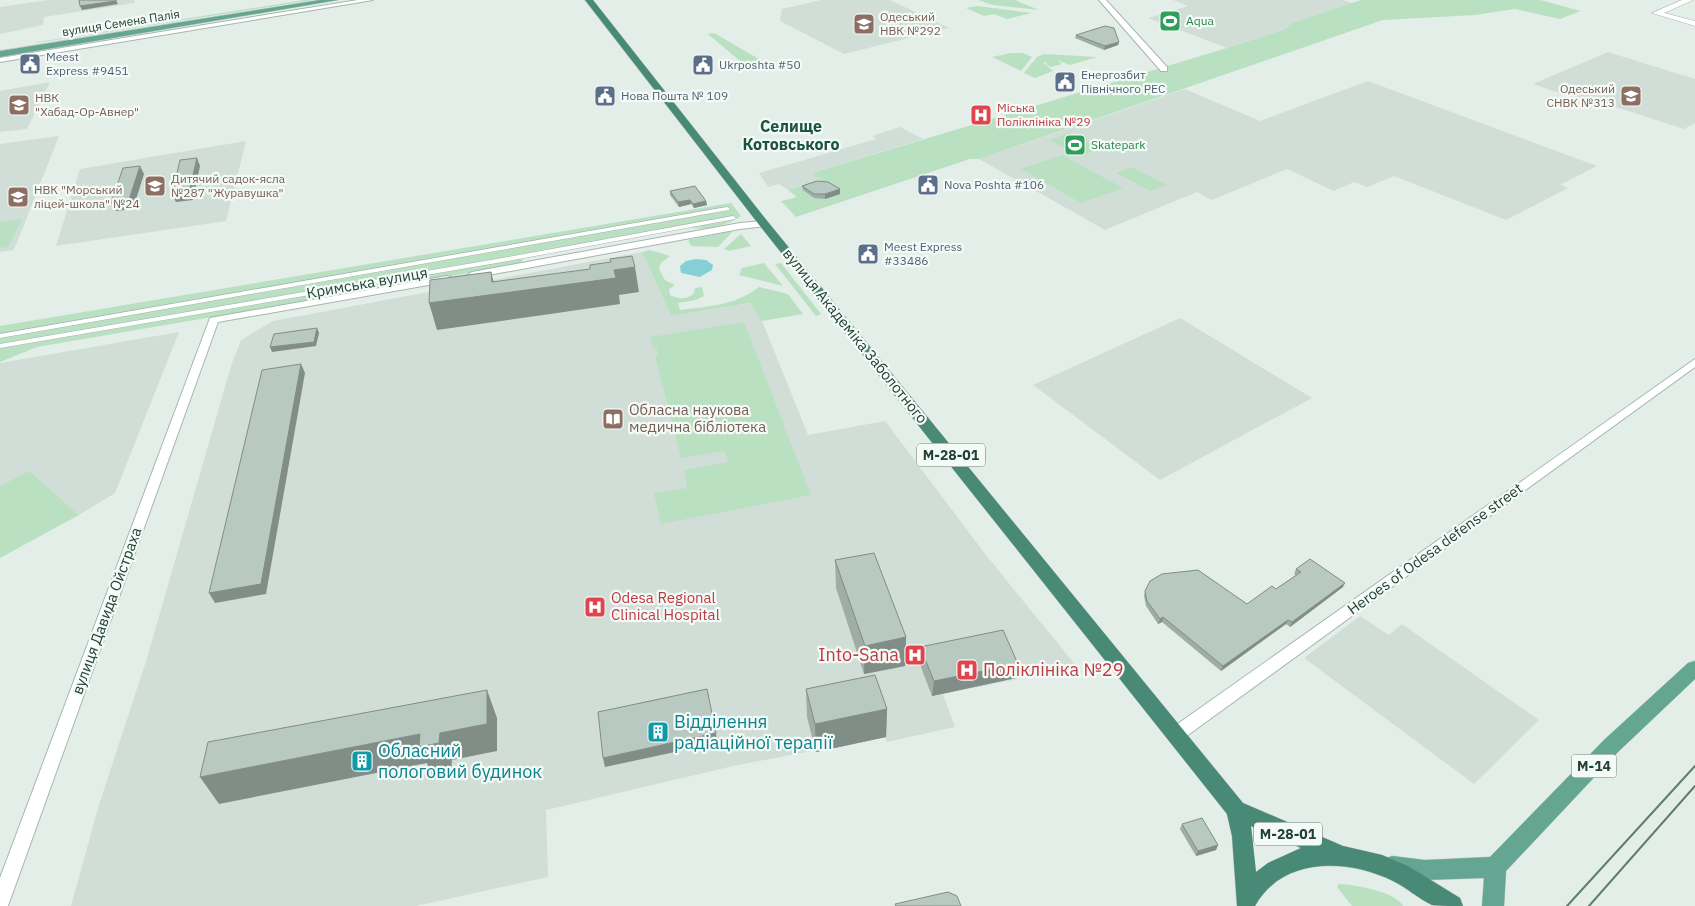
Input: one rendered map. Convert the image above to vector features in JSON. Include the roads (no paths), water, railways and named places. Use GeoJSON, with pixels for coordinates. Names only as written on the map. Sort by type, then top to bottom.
{"type":"FeatureCollection","features":[{"type":"Feature","properties":{"kind":"highway","name":"вулиця Академіка Заболотного"},"geometry":{"type":"LineString","coordinates":[[589,0],[681,115],[764,224],[1236,810],[1243,836],[1246,902]]}},
{"type":"Feature","properties":{"kind":"highway","name":"вулиця Академіка Заболотного"},"geometry":{"type":"LineString","coordinates":[[1236,810],[1341,856]]}},
{"type":"Feature","properties":{"kind":"highway"},"geometry":{"type":"LineString","coordinates":[[1246,902],[1270,873],[1302,858],[1341,856],[1386,866],[1424,885],[1452,906]]}},
{"type":"Feature","properties":{"kind":"main road","name":"вулиця Семена Палія"},"geometry":{"type":"LineString","coordinates":[[0,54],[29,46],[292,0]]}},
{"type":"Feature","properties":{"kind":"main road","name":"вулиця Семена Палія"},"geometry":{"type":"LineString","coordinates":[[0,47],[29,46],[256,16],[334,0]]}},
{"type":"Feature","properties":{"kind":"main road","name":"М-14"},"geometry":{"type":"LineString","coordinates":[[1495,867],[1612,746],[1695,668]]}},
{"type":"Feature","properties":{"kind":"main road"},"geometry":{"type":"LineString","coordinates":[[1386,866],[1425,870],[1495,867],[1493,906]]}},
{"type":"Feature","properties":{"kind":"street"},"geometry":{"type":"LineString","coordinates":[[0,60],[256,16],[370,0]]}},
{"type":"Feature","properties":{"kind":"street"},"geometry":{"type":"LineString","coordinates":[[1102,0],[1164,69]]}},
{"type":"Feature","properties":{"kind":"street"},"geometry":{"type":"LineString","coordinates":[[1689,0],[1656,13],[1695,24]]}},
{"type":"Feature","properties":{"kind":"street","name":"Кримська вулиця"},"geometry":{"type":"LineString","coordinates":[[0,336],[727,209]]}},
{"type":"Feature","properties":{"kind":"street","name":"Кримська вулиця"},"geometry":{"type":"LineString","coordinates":[[0,346],[508,259],[733,218]]}},
{"type":"Feature","properties":{"kind":"street","name":"Кримська вулиця"},"geometry":{"type":"LineString","coordinates":[[214,320],[740,226],[764,224]]}},
{"type":"Feature","properties":{"kind":"street","name":"вулиця Давида Ойстраха"},"geometry":{"type":"LineString","coordinates":[[0,903],[214,320]]}},
{"type":"Feature","properties":{"kind":"street","name":"Heroes of Odesa defense street"},"geometry":{"type":"LineString","coordinates":[[1175,735],[1695,362]]}},
{"type":"Feature","properties":{"kind":"water"},"geometry":{"type":"Polygon","coordinates":[[[706,260],[713,265],[712,270],[700,277],[681,273],[680,266],[686,261],[706,260]]]}},
{"type":"Feature","properties":{"kind":"tram line"},"geometry":{"type":"LineString","coordinates":[[1567,906],[1695,766]]}},
{"type":"Feature","properties":{"kind":"tram line"},"geometry":{"type":"LineString","coordinates":[[1589,906],[1695,786]]}},
{"type":"Feature","properties":{"kind":"place","name":"Aqua"},"geometry":{"type":"Point","coordinates":[1170,21]}},
{"type":"Feature","properties":{"kind":"place","name":"Одеський НВК №292"},"geometry":{"type":"Point","coordinates":[864,24]}},
{"type":"Feature","properties":{"kind":"place","name":"Meest Express #9451"},"geometry":{"type":"Point","coordinates":[30,64]}},
{"type":"Feature","properties":{"kind":"place","name":"Ukrposhta #50"},"geometry":{"type":"Point","coordinates":[703,65]}},
{"type":"Feature","properties":{"kind":"place","name":"Енергозбит Північного РЕС"},"geometry":{"type":"Point","coordinates":[1065,82]}},
{"type":"Feature","properties":{"kind":"place","name":"Нова Пошта № 109"},"geometry":{"type":"Point","coordinates":[605,96]}},
{"type":"Feature","properties":{"kind":"place","name":"Одеський СНВК №313"},"geometry":{"type":"Point","coordinates":[1631,96]}},
{"type":"Feature","properties":{"kind":"place","name":"НВК \"Хабад-Ор-Авнер\""},"geometry":{"type":"Point","coordinates":[19,105]}},
{"type":"Feature","properties":{"kind":"place","name":"Міська Поліклініка №29"},"geometry":{"type":"Point","coordinates":[981,115]}},
{"type":"Feature","properties":{"kind":"place","name":"Skatepark"},"geometry":{"type":"Point","coordinates":[1075,145]}},
{"type":"Feature","properties":{"kind":"place","name":"Nova Poshta #106"},"geometry":{"type":"Point","coordinates":[928,185]}},
{"type":"Feature","properties":{"kind":"place","name":"Дитячий садок-ясла №287 \"Журавушка\""},"geometry":{"type":"Point","coordinates":[155,186]}},
{"type":"Feature","properties":{"kind":"place","name":"НВК \"Морський ліцей-школа\" №24"},"geometry":{"type":"Point","coordinates":[18,197]}},
{"type":"Feature","properties":{"kind":"place","name":"Meest Express #33486"},"geometry":{"type":"Point","coordinates":[868,254]}},
{"type":"Feature","properties":{"kind":"place","name":"Обласна наукова медична бібліотека"},"geometry":{"type":"Point","coordinates":[613,419]}},
{"type":"Feature","properties":{"kind":"place","name":"Odesa Regional Clinical Hospital"},"geometry":{"type":"Point","coordinates":[595,607]}},
{"type":"Feature","properties":{"kind":"place","name":"Into-Sana"},"geometry":{"type":"Point","coordinates":[915,655]}},
{"type":"Feature","properties":{"kind":"place","name":"Поліклініка №29"},"geometry":{"type":"Point","coordinates":[967,670]}},
{"type":"Feature","properties":{"kind":"place","name":"Відділення радіаційної терапії"},"geometry":{"type":"Point","coordinates":[658,732]}},
{"type":"Feature","properties":{"kind":"place","name":"Обласний пологовий будинок"},"geometry":{"type":"Point","coordinates":[362,761]}},
{"type":"Feature","properties":{"kind":"district","name":"Селище Котовського"},"geometry":{"type":"Point","coordinates":[791,135]}}]}
